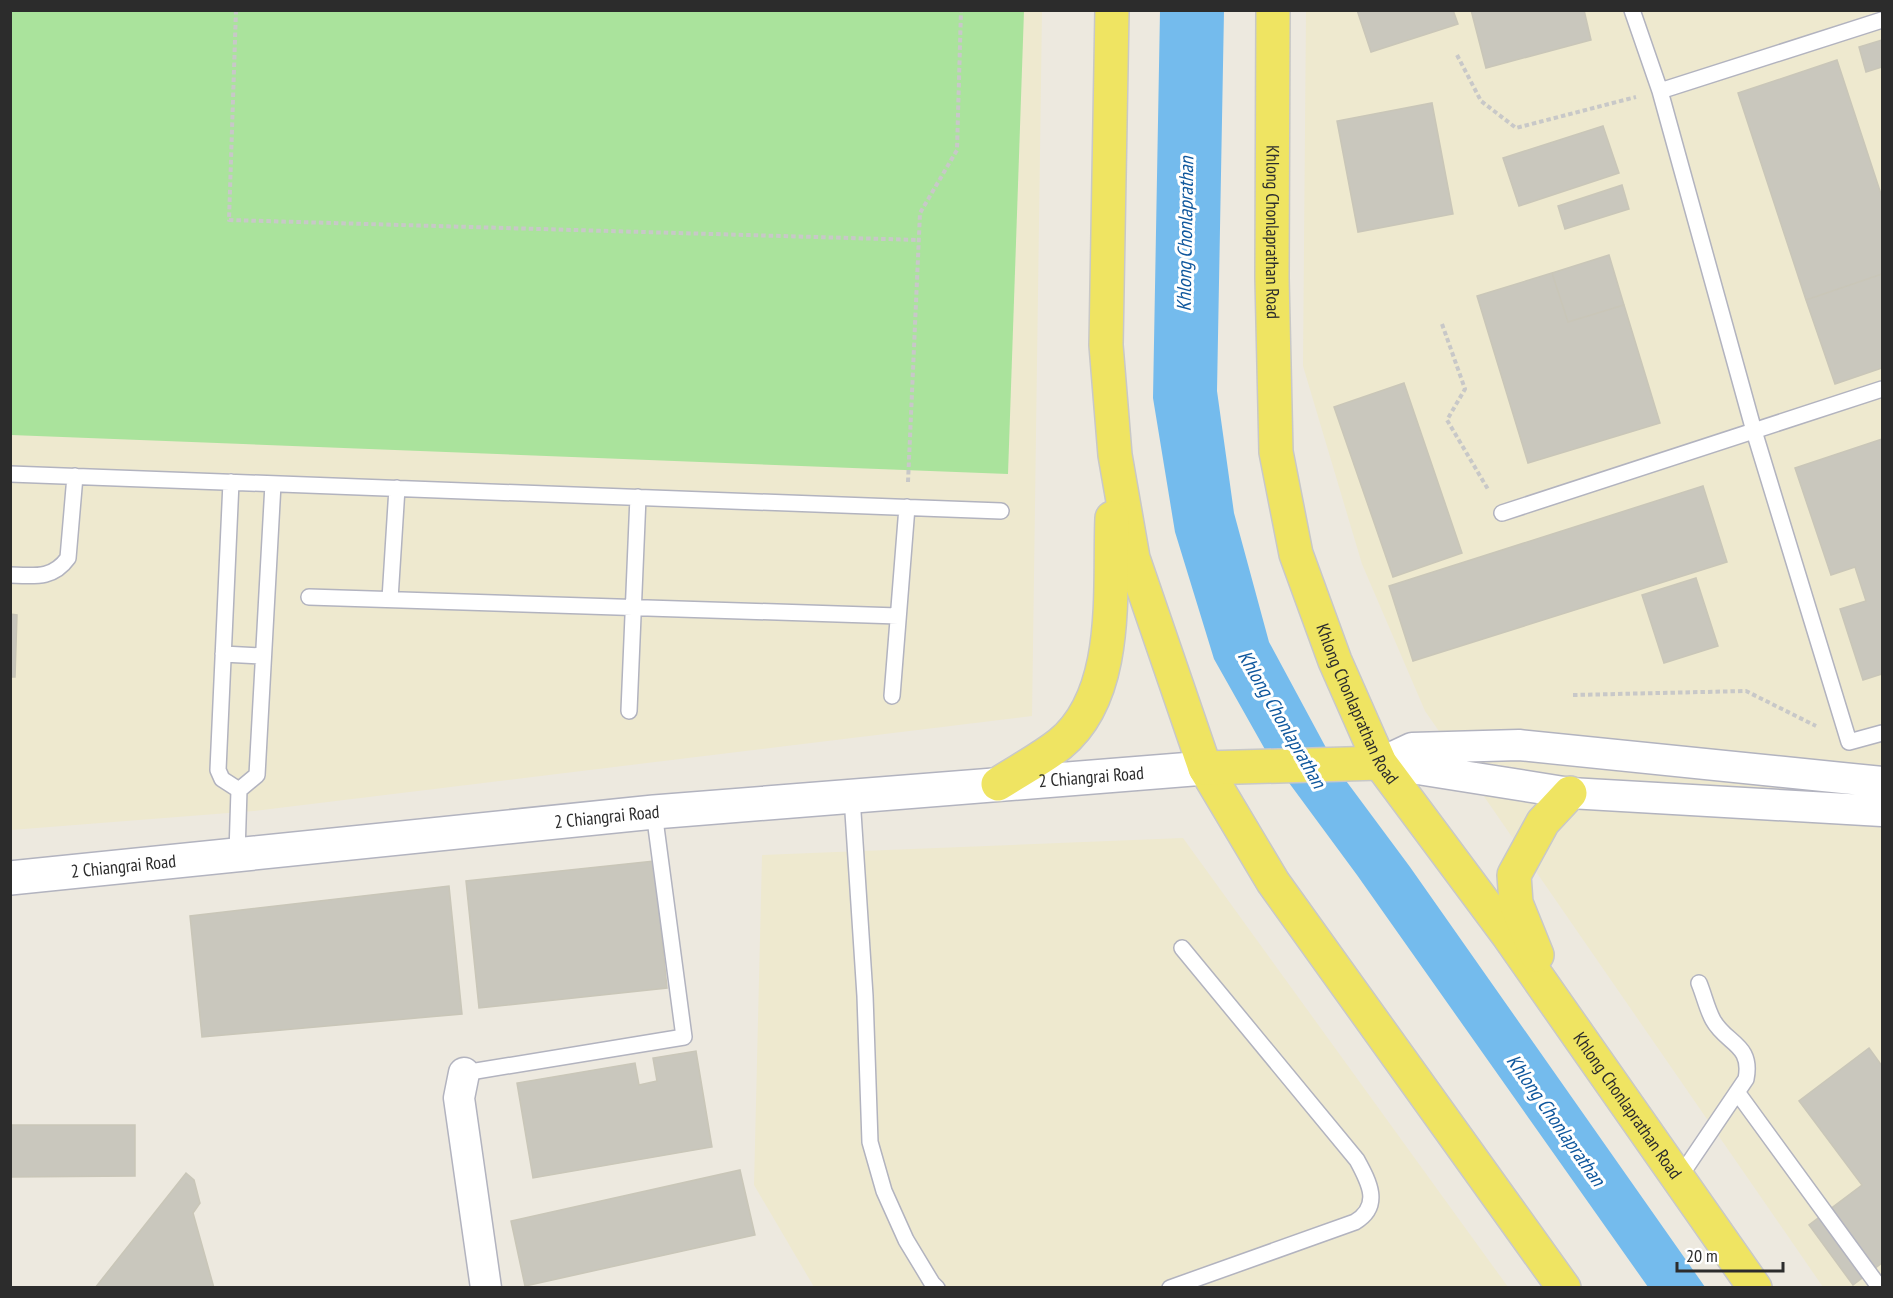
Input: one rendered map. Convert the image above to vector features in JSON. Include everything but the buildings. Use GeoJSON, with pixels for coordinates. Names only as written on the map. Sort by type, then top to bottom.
{"type":"FeatureCollection","features":[{"type":"Feature","properties":{"kind":"main road"},"geometry":{"type":"LineString","coordinates":[[1112,10],[1106,345],[1114,455],[1133,558],[1205,768],[1273,882],[1564,1287]]}},
{"type":"Feature","properties":{"kind":"main road","name":"Khlong Chonlaprathan Road"},"geometry":{"type":"LineString","coordinates":[[1274,10],[1272,278],[1276,452],[1296,554],[1371,763],[1557,1006],[1755,1287]]}},
{"type":"Feature","properties":{"kind":"main road"},"geometry":{"type":"LineString","coordinates":[[998,784],[1061,743],[1091,707],[1106,660],[1114,455]]}},
{"type":"Feature","properties":{"kind":"main road"},"geometry":{"type":"LineString","coordinates":[[1205,768],[1371,763]]}},
{"type":"Feature","properties":{"kind":"main road"},"geometry":{"type":"LineString","coordinates":[[1557,1006],[1516,903],[1514,874],[1543,822],[1570,793]]}},
{"type":"Feature","properties":{"kind":"street"},"geometry":{"type":"LineString","coordinates":[[1371,763],[1412,748],[1519,745],[1882,782]]}},
{"type":"Feature","properties":{"kind":"street"},"geometry":{"type":"LineString","coordinates":[[1371,763],[1570,793],[1882,811]]}},
{"type":"Feature","properties":{"kind":"street","name":"2 Chiangrai Road"},"geometry":{"type":"LineString","coordinates":[[10,878],[654,812],[1205,768]]}},
{"type":"Feature","properties":{"kind":"street"},"geometry":{"type":"LineString","coordinates":[[464,1073],[459,1098],[486,1287]]}},
{"type":"Feature","properties":{"kind":"lane"},"geometry":{"type":"LineString","coordinates":[[1632,10],[1660,91],[1754,431],[1849,742],[1882,733]]}},
{"type":"Feature","properties":{"kind":"lane"},"geometry":{"type":"LineString","coordinates":[[1660,91],[1882,20]]}},
{"type":"Feature","properties":{"kind":"lane"},"geometry":{"type":"LineString","coordinates":[[1502,513],[1882,389]]}},
{"type":"Feature","properties":{"kind":"lane"},"geometry":{"type":"LineString","coordinates":[[10,474],[1001,511]]}},
{"type":"Feature","properties":{"kind":"lane"},"geometry":{"type":"LineString","coordinates":[[10,575],[49,576],[60,569],[68,558],[75,476]]}},
{"type":"Feature","properties":{"kind":"lane"},"geometry":{"type":"LineString","coordinates":[[231,482],[218,770],[222,779],[238,790]]}},
{"type":"Feature","properties":{"kind":"lane"},"geometry":{"type":"LineString","coordinates":[[237,853],[238,790],[256,774],[273,484]]}},
{"type":"Feature","properties":{"kind":"lane"},"geometry":{"type":"LineString","coordinates":[[390,599],[397,488]]}},
{"type":"Feature","properties":{"kind":"lane"},"geometry":{"type":"LineString","coordinates":[[629,711],[638,497]]}},
{"type":"Feature","properties":{"kind":"lane"},"geometry":{"type":"LineString","coordinates":[[892,696],[907,507]]}},
{"type":"Feature","properties":{"kind":"lane"},"geometry":{"type":"LineString","coordinates":[[309,597],[634,605],[898,616]]}},
{"type":"Feature","properties":{"kind":"lane"},"geometry":{"type":"LineString","coordinates":[[223,654],[262,656]]}},
{"type":"Feature","properties":{"kind":"lane"},"geometry":{"type":"LineString","coordinates":[[852,797],[866,996],[870,1142],[884,1191],[906,1240],[932,1283],[937,1287]]}},
{"type":"Feature","properties":{"kind":"lane"},"geometry":{"type":"LineString","coordinates":[[464,1073],[684,1037],[654,812]]}},
{"type":"Feature","properties":{"kind":"lane"},"geometry":{"type":"LineString","coordinates":[[1170,1287],[1355,1221],[1365,1216],[1371,1206],[1372,1196],[1357,1160],[1182,948]]}},
{"type":"Feature","properties":{"kind":"lane"},"geometry":{"type":"LineString","coordinates":[[1678,1178],[1746,1079],[1749,1066],[1742,1049],[1714,1022],[1700,983]]}},
{"type":"Feature","properties":{"kind":"lane"},"geometry":{"type":"LineString","coordinates":[[1737,1092],[1880,1287]]}},
{"type":"Feature","properties":{"kind":"path"},"geometry":{"type":"LineString","coordinates":[[236,10],[229,220],[919,240]]}},
{"type":"Feature","properties":{"kind":"path"},"geometry":{"type":"LineString","coordinates":[[907,507],[920,213],[957,150],[961,10]]}},
{"type":"Feature","properties":{"kind":"path"},"geometry":{"type":"LineString","coordinates":[[1457,55],[1481,101],[1516,128],[1660,91]]}},
{"type":"Feature","properties":{"kind":"path"},"geometry":{"type":"LineString","coordinates":[[1442,324],[1466,389],[1447,420],[1502,513]]}},
{"type":"Feature","properties":{"kind":"path"},"geometry":{"type":"LineString","coordinates":[[1573,695],[1746,691],[1849,742]]}},
{"type":"Feature","properties":{"kind":"shaded area"},"geometry":{"type":"Polygon","coordinates":[[[11,11],[1042,11],[1032,716],[254,811],[11,830],[11,11]]]}},
{"type":"Feature","properties":{"kind":"shaded area"},"geometry":{"type":"Polygon","coordinates":[[[1306,11],[1882,11],[1882,1287],[1823,1287],[1425,711],[1362,564],[1303,366],[1306,11]]]}},
{"type":"Feature","properties":{"kind":"shaded area"},"geometry":{"type":"Polygon","coordinates":[[[1183,838],[1508,1287],[814,1287],[754,1185],[762,855],[1183,838]]]}},
{"type":"Feature","properties":{"kind":"green space"},"geometry":{"type":"Polygon","coordinates":[[[11,10],[1024,11],[1008,474],[11,435],[11,10]]]}},
{"type":"Feature","properties":{"kind":"water","name":"Khlong Chonlaprathan"},"geometry":{"type":"Polygon","coordinates":[[[1160,11],[1224,11],[1217,391],[1234,513],[1269,642],[1338,770],[1410,867],[1705,1287],[1648,1287],[1357,875],[1267,753],[1214,659],[1175,532],[1153,398],[1160,11]]]}}]}
